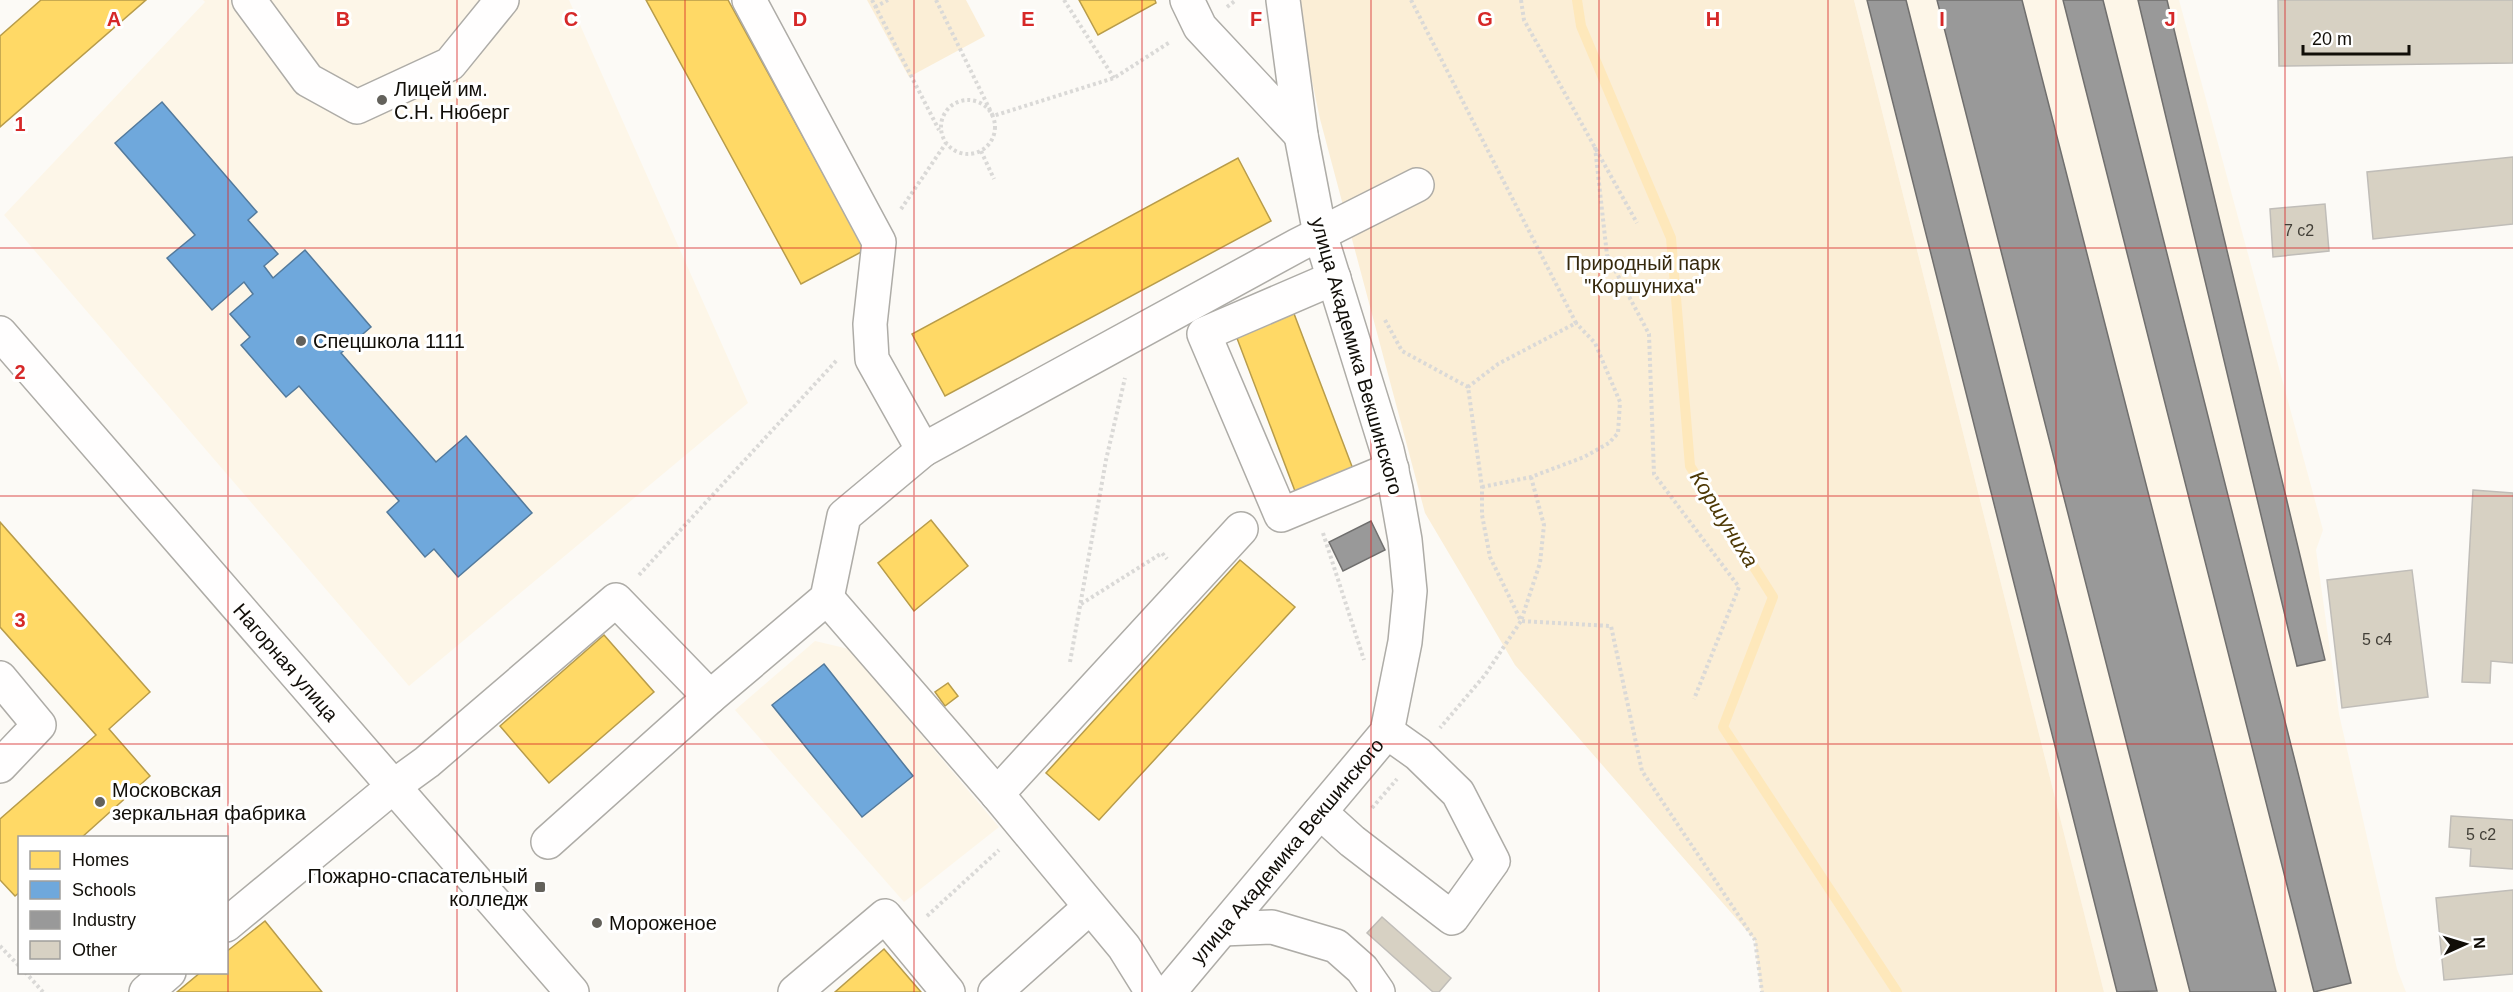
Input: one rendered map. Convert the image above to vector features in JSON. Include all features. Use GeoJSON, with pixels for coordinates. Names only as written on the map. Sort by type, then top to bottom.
{"type":"FeatureCollection","features":[{"type":"Feature","properties":{"kind":"street"},"geometry":{"type":"LineString","coordinates":[[249,0],[308,80],[357,107],[450,64],[502,0]]}},
{"type":"Feature","properties":{"kind":"street"},"geometry":{"type":"LineString","coordinates":[[749,0],[879,242],[870,324],[872,359],[924,450]]}},
{"type":"Feature","properties":{"kind":"street","name":"улица Академика Векшинского"},"geometry":{"type":"LineString","coordinates":[[1168,992],[1388,732],[1405,642],[1410,591],[1405,540],[1392,469],[1320,234],[1301,135],[1283,0]]}},
{"type":"Feature","properties":{"kind":"street"},"geometry":{"type":"LineString","coordinates":[[1193,14],[1301,135]]}},
{"type":"Feature","properties":{"kind":"street"},"geometry":{"type":"LineString","coordinates":[[548,842],[710,697],[827,598],[844,516],[924,450],[1320,234],[1417,185]]}},
{"type":"Feature","properties":{"kind":"street"},"geometry":{"type":"LineString","coordinates":[[1334,278],[1204,334],[1281,514],[1392,469]]}},
{"type":"Feature","properties":{"kind":"street","name":"Нагорная улица"},"geometry":{"type":"LineString","coordinates":[[0,333],[572,992]]}},
{"type":"Feature","properties":{"kind":"street"},"geometry":{"type":"LineString","coordinates":[[997,794],[1241,529]]}},
{"type":"Feature","properties":{"kind":"street"},"geometry":{"type":"LineString","coordinates":[[827,598],[997,794],[1124,947],[1152,992]]}},
{"type":"Feature","properties":{"kind":"street"},"geometry":{"type":"LineString","coordinates":[[228,923],[394,786],[427,762],[616,600],[710,697]]}},
{"type":"Feature","properties":{"kind":"street"},"geometry":{"type":"LineString","coordinates":[[0,678],[39,724],[0,766]]}},
{"type":"Feature","properties":{"kind":"street"},"geometry":{"type":"LineString","coordinates":[[1320,812],[1348,837],[1452,918],[1493,861],[1458,793],[1418,754],[1388,732]]}},
{"type":"Feature","properties":{"kind":"street"},"geometry":{"type":"LineString","coordinates":[[995,992],[1090,907]]}},
{"type":"Feature","properties":{"kind":"street"},"geometry":{"type":"LineString","coordinates":[[795,992],[885,916],[948,992]]}},
{"type":"Feature","properties":{"kind":"street"},"geometry":{"type":"LineString","coordinates":[[1222,929],[1272,927],[1336,946],[1362,969],[1376,991]]}},
{"type":"Feature","properties":{"kind":"street"},"geometry":{"type":"LineString","coordinates":[[146,992],[168,974]]}},
{"type":"Feature","properties":{"kind":"path"},"geometry":{"type":"LineString","coordinates":[[872,0],[946,143],[965,154],[981,151],[992,140],[993,116],[936,0]]}},
{"type":"Feature","properties":{"kind":"path"},"geometry":{"type":"LineString","coordinates":[[875,7],[888,0]]}},
{"type":"Feature","properties":{"kind":"path"},"geometry":{"type":"LineString","coordinates":[[1064,0],[1114,78]]}},
{"type":"Feature","properties":{"kind":"path"},"geometry":{"type":"LineString","coordinates":[[1411,0],[1576,323],[1595,343],[1620,402],[1618,433],[1609,443],[1584,457],[1532,477],[1482,487]]}},
{"type":"Feature","properties":{"kind":"path"},"geometry":{"type":"LineString","coordinates":[[1521,0],[1524,20],[1637,223]]}},
{"type":"Feature","properties":{"kind":"path"},"geometry":{"type":"LineString","coordinates":[[993,116],[1114,78],[1175,39],[1193,14]]}},
{"type":"Feature","properties":{"kind":"path"},"geometry":{"type":"LineString","coordinates":[[942,135],[943,117],[954,103],[972,100],[981,103],[993,116]]}},
{"type":"Feature","properties":{"kind":"path"},"geometry":{"type":"LineString","coordinates":[[879,242],[946,143]]}},
{"type":"Feature","properties":{"kind":"path"},"geometry":{"type":"LineString","coordinates":[[1595,147],[1607,255],[1649,334],[1654,474],[1739,587],[1694,699]]}},
{"type":"Feature","properties":{"kind":"path"},"geometry":{"type":"LineString","coordinates":[[981,151],[994,179]]}},
{"type":"Feature","properties":{"kind":"path"},"geometry":{"type":"LineString","coordinates":[[1379,309],[1402,351],[1468,387]]}},
{"type":"Feature","properties":{"kind":"path"},"geometry":{"type":"LineString","coordinates":[[1468,387],[1498,364],[1576,323]]}},
{"type":"Feature","properties":{"kind":"path"},"geometry":{"type":"LineString","coordinates":[[616,600],[870,324]]}},
{"type":"Feature","properties":{"kind":"path"},"geometry":{"type":"LineString","coordinates":[[1069,670],[1106,460],[1136,334]]}},
{"type":"Feature","properties":{"kind":"path"},"geometry":{"type":"LineString","coordinates":[[1468,387],[1482,487],[1482,516],[1490,557],[1521,621]]}},
{"type":"Feature","properties":{"kind":"path"},"geometry":{"type":"LineString","coordinates":[[1348,837],[1485,675],[1521,621],[1540,563],[1544,525],[1532,477]]}},
{"type":"Feature","properties":{"kind":"path"},"geometry":{"type":"LineString","coordinates":[[1321,526],[1366,667]]}},
{"type":"Feature","properties":{"kind":"path"},"geometry":{"type":"LineString","coordinates":[[1080,604],[1162,553]]}},
{"type":"Feature","properties":{"kind":"path"},"geometry":{"type":"LineString","coordinates":[[1521,621],[1611,626],[1642,771],[1755,940],[1762,992]]}},
{"type":"Feature","properties":{"kind":"path"},"geometry":{"type":"LineString","coordinates":[[903,938],[1024,827]]}},
{"type":"Feature","properties":{"kind":"path"},"geometry":{"type":"LineString","coordinates":[[0,946],[18,965]]}},
{"type":"Feature","properties":{"kind":"path"},"geometry":{"type":"LineString","coordinates":[[27,974],[43,992]]}},
{"type":"Feature","properties":{"kind":"shaded area"},"geometry":{"type":"Polygon","coordinates":[[[203,0],[569,0],[748,403],[409,686],[4,215],[205,2],[203,0]]]}},
{"type":"Feature","properties":{"kind":"shaded area"},"geometry":{"type":"Polygon","coordinates":[[[1854,0],[2179,0],[2323,530],[2316,550],[2339,714],[2397,969],[2406,992],[2104,992],[1854,0]]]}},
{"type":"Feature","properties":{"kind":"shaded area"},"geometry":{"type":"Polygon","coordinates":[[[815,641],[849,649],[999,827],[904,902],[735,710],[815,641]]]}},
{"type":"Feature","properties":{"kind":"green space"},"geometry":{"type":"Polygon","coordinates":[[[867,0],[966,0],[985,36],[909,77],[867,0]]]}},
{"type":"Feature","properties":{"kind":"green space","name":"Природный парк \"Коршуниха\""},"geometry":{"type":"Polygon","coordinates":[[[1295,0],[1854,0],[2104,992],[1761,992],[1755,940],[1515,665],[1425,513],[1320,119],[1295,0]]]}},
{"type":"Feature","properties":{"kind":"building: Homes"},"geometry":{"type":"Polygon","coordinates":[[[41,0],[146,0],[0,127],[0,36],[41,0]]]}},
{"type":"Feature","properties":{"kind":"building: Homes"},"geometry":{"type":"Polygon","coordinates":[[[646,0],[728,0],[865,250],[801,284],[646,0]]]}},
{"type":"Feature","properties":{"kind":"building: Homes"},"geometry":{"type":"Polygon","coordinates":[[[1079,0],[1155,0],[1156,3],[1098,35],[1079,0]]]}},
{"type":"Feature","properties":{"kind":"building: Homes"},"geometry":{"type":"Polygon","coordinates":[[[1238,158],[1271,221],[945,396],[912,334],[1238,158]]]}},
{"type":"Feature","properties":{"kind":"building: Homes"},"geometry":{"type":"Polygon","coordinates":[[[1293,311],[1356,477],[1298,499],[1235,333],[1293,311]]]}},
{"type":"Feature","properties":{"kind":"building: Homes"},"geometry":{"type":"Polygon","coordinates":[[[931,520],[968,566],[914,611],[878,563],[931,520]]]}},
{"type":"Feature","properties":{"kind":"building: Homes"},"geometry":{"type":"Polygon","coordinates":[[[0,522],[150,692],[109,729],[150,776],[83,836],[18,836],[18,894],[15,896],[0,880],[0,819],[96,735],[0,627],[0,522]]]}},
{"type":"Feature","properties":{"kind":"building: Homes"},"geometry":{"type":"Polygon","coordinates":[[[1240,560],[1295,607],[1099,820],[1046,773],[1240,560]]]}},
{"type":"Feature","properties":{"kind":"building: Homes"},"geometry":{"type":"Polygon","coordinates":[[[604,635],[654,692],[549,783],[500,726],[604,635]]]}},
{"type":"Feature","properties":{"kind":"building: Homes"},"geometry":{"type":"Polygon","coordinates":[[[948,683],[958,696],[945,706],[935,692],[948,683]]]}},
{"type":"Feature","properties":{"kind":"building: Homes"},"geometry":{"type":"Polygon","coordinates":[[[265,921],[322,992],[177,992],[199,974],[228,974],[228,950],[265,921]]]}},
{"type":"Feature","properties":{"kind":"building: Homes"},"geometry":{"type":"Polygon","coordinates":[[[884,949],[921,992],[835,992],[884,949]]]}},
{"type":"Feature","properties":{"kind":"building: Schools","name":"Спецшкола 1111"},"geometry":{"type":"Polygon","coordinates":[[[162,102],[257,212],[248,220],[278,254],[264,266],[273,278],[305,250],[371,327],[341,353],[436,462],[466,436],[532,513],[458,577],[434,549],[425,557],[387,512],[399,501],[299,386],[286,397],[241,345],[250,337],[230,314],[253,294],[244,282],[212,310],[167,258],[195,235],[115,143],[162,102]]]}},
{"type":"Feature","properties":{"kind":"building: Schools"},"geometry":{"type":"Polygon","coordinates":[[[824,664],[913,776],[862,817],[772,705],[824,664]]]}},
{"type":"Feature","properties":{"kind":"building: Industry"},"geometry":{"type":"Polygon","coordinates":[[[1867,0],[1906,0],[2157,991],[2117,992],[1867,0]]]}},
{"type":"Feature","properties":{"kind":"building: Industry"},"geometry":{"type":"Polygon","coordinates":[[[1937,0],[2022,0],[2276,992],[2190,992],[1937,0]]]}},
{"type":"Feature","properties":{"kind":"building: Industry"},"geometry":{"type":"Polygon","coordinates":[[[2063,0],[2103,0],[2351,983],[2314,992],[2063,0]]]}},
{"type":"Feature","properties":{"kind":"building: Industry"},"geometry":{"type":"Polygon","coordinates":[[[2138,0],[2167,0],[2325,660],[2297,666],[2138,0]]]}},
{"type":"Feature","properties":{"kind":"building: Industry"},"geometry":{"type":"Polygon","coordinates":[[[1371,521],[1385,550],[1343,571],[1329,542],[1371,521]]]}},
{"type":"Feature","properties":{"kind":"building: Other"},"geometry":{"type":"Polygon","coordinates":[[[2278,0],[2513,0],[2513,63],[2279,66],[2278,0]]]}},
{"type":"Feature","properties":{"kind":"building: Other"},"geometry":{"type":"Polygon","coordinates":[[[2513,157],[2513,224],[2373,239],[2367,172],[2513,157]]]}},
{"type":"Feature","properties":{"kind":"building: Other"},"geometry":{"type":"Polygon","coordinates":[[[2325,204],[2329,251],[2273,257],[2270,209],[2325,204]]]}},
{"type":"Feature","properties":{"kind":"building: Other"},"geometry":{"type":"Polygon","coordinates":[[[2473,490],[2513,493],[2513,663],[2491,661],[2490,683],[2462,682],[2473,490]]]}},
{"type":"Feature","properties":{"kind":"building: Other"},"geometry":{"type":"Polygon","coordinates":[[[2412,570],[2428,697],[2342,708],[2327,580],[2412,570]]]}},
{"type":"Feature","properties":{"kind":"building: Other"},"geometry":{"type":"Polygon","coordinates":[[[2451,816],[2513,820],[2513,869],[2470,866],[2471,849],[2449,847],[2451,816]]]}},
{"type":"Feature","properties":{"kind":"building: Other"},"geometry":{"type":"Polygon","coordinates":[[[2513,890],[2513,974],[2444,980],[2436,898],[2513,890]]]}},
{"type":"Feature","properties":{"kind":"building: Other"},"geometry":{"type":"Polygon","coordinates":[[[1382,917],[1451,978],[1439,992],[1433,992],[1367,933],[1382,917]]]}},
{"type":"Feature","properties":{"kind":"waterway","name":"Коршуниха"},"geometry":{"type":"LineString","coordinates":[[1577,0],[1581,26],[1671,238],[1690,466],[1773,597],[1723,727],[1897,992]]}},
{"type":"Feature","properties":{"kind":"place","name":"Лицей им. С.Н. Нюберг"},"geometry":{"type":"Point","coordinates":[382,100]}},
{"type":"Feature","properties":{"kind":"place","name":"Спецшкола 1111"},"geometry":{"type":"Point","coordinates":[301,341]}},
{"type":"Feature","properties":{"kind":"place","name":"Московская зеркальная фабрика"},"geometry":{"type":"Point","coordinates":[100,802]}},
{"type":"Feature","properties":{"kind":"place","name":"Пожарно-спасательный колледж"},"geometry":{"type":"Point","coordinates":[540,887]}},
{"type":"Feature","properties":{"kind":"place","name":"Мороженое"},"geometry":{"type":"Point","coordinates":[597,923]}}]}
